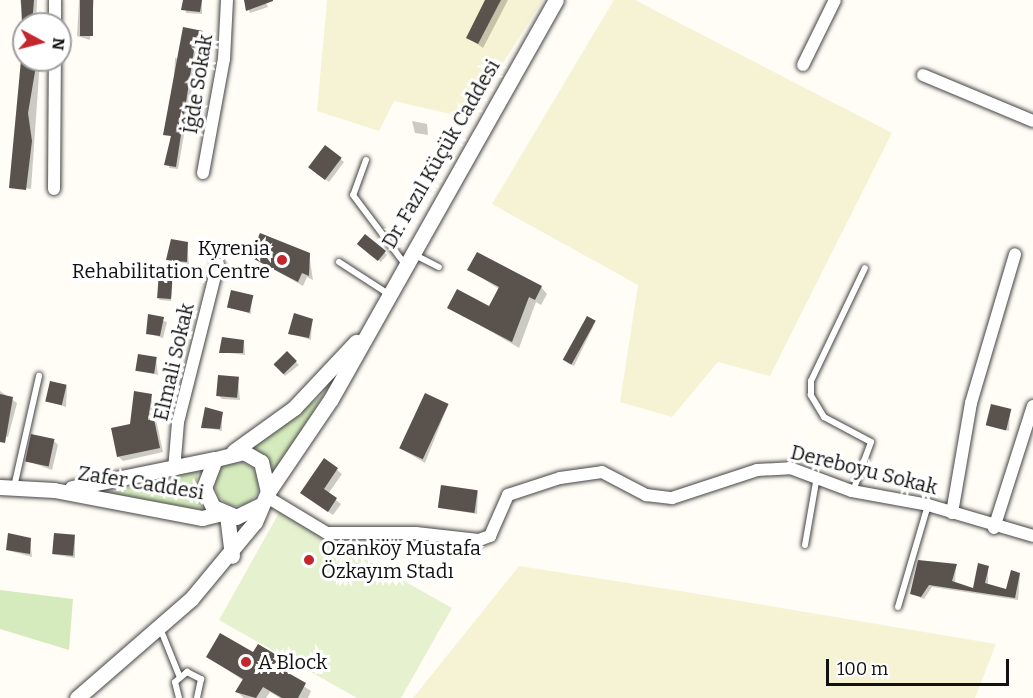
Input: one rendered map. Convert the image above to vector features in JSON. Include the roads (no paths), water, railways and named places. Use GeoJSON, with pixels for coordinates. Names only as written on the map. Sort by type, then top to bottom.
{"type":"FeatureCollection","features":[{"type":"Feature","properties":{"kind":"street","name":"İĝde Sokak"},"geometry":{"type":"LineString","coordinates":[[203,173],[224,59],[227,0]]}},
{"type":"Feature","properties":{"kind":"street","name":"Dr. Fazıl Küçük Caddesi"},"geometry":{"type":"LineString","coordinates":[[77,698],[160,627],[232,556],[265,498],[332,399],[387,293],[556,0]]}},
{"type":"Feature","properties":{"kind":"street"},"geometry":{"type":"LineString","coordinates":[[803,65],[835,0]]}},
{"type":"Feature","properties":{"kind":"street"},"geometry":{"type":"LineString","coordinates":[[54,189],[55,72]]}},
{"type":"Feature","properties":{"kind":"street"},"geometry":{"type":"LineString","coordinates":[[923,75],[1033,121]]}},
{"type":"Feature","properties":{"kind":"street"},"geometry":{"type":"LineString","coordinates":[[952,513],[971,403],[1015,254]]}},
{"type":"Feature","properties":{"kind":"street","name":"Elmali Sokak"},"geometry":{"type":"LineString","coordinates":[[174,470],[177,422],[218,264]]}},
{"type":"Feature","properties":{"kind":"street","name":"Dr. Fazıl Küçük Caddesi"},"geometry":{"type":"LineString","coordinates":[[234,451],[294,408],[367,331]]}},
{"type":"Feature","properties":{"kind":"street"},"geometry":{"type":"LineString","coordinates":[[994,528],[1033,406]]}},
{"type":"Feature","properties":{"kind":"street"},"geometry":{"type":"LineString","coordinates":[[224,514],[246,516],[265,498],[261,462],[234,451],[215,459],[204,488],[224,514],[232,556]]}},
{"type":"Feature","properties":{"kind":"street","name":"Zafer Caddesi"},"geometry":{"type":"LineString","coordinates":[[54,490],[174,470],[215,459]]}},
{"type":"Feature","properties":{"kind":"street","name":"Dereboyu Sokak"},"geometry":{"type":"LineString","coordinates":[[265,498],[327,533],[416,532],[479,540],[489,536],[508,495],[560,478],[602,472],[646,495],[672,498],[757,470],[790,468],[817,476],[852,491],[928,505],[994,528],[1033,536]]}},
{"type":"Feature","properties":{"kind":"street","name":"Zafer Caddesi"},"geometry":{"type":"LineString","coordinates":[[7,488],[54,490],[202,518],[224,514]]}},
{"type":"Feature","properties":{"kind":"lane"},"geometry":{"type":"LineString","coordinates":[[366,160],[353,195],[407,258],[439,267]]}},
{"type":"Feature","properties":{"kind":"lane"},"geometry":{"type":"LineString","coordinates":[[339,262],[387,293]]}},
{"type":"Feature","properties":{"kind":"lane"},"geometry":{"type":"LineString","coordinates":[[852,491],[871,442],[824,417],[811,395],[811,381],[865,268]]}},
{"type":"Feature","properties":{"kind":"lane"},"geometry":{"type":"LineString","coordinates":[[7,488],[39,376]]}},
{"type":"Feature","properties":{"kind":"lane"},"geometry":{"type":"LineString","coordinates":[[805,545],[817,476]]}},
{"type":"Feature","properties":{"kind":"lane"},"geometry":{"type":"LineString","coordinates":[[898,607],[928,505]]}},
{"type":"Feature","properties":{"kind":"lane"},"geometry":{"type":"LineString","coordinates":[[160,627],[179,675],[174,690],[179,698]]}},
{"type":"Feature","properties":{"kind":"lane"},"geometry":{"type":"LineString","coordinates":[[179,675],[195,673],[201,679],[197,698]]}},
{"type":"Feature","properties":{"kind":"place","name":"Kyrenia Rehabilitation Centre"},"geometry":{"type":"Point","coordinates":[282,260]}},
{"type":"Feature","properties":{"kind":"place","name":"Ozanköy Mustafa Özkayım Stadı"},"geometry":{"type":"Point","coordinates":[309,560]}},
{"type":"Feature","properties":{"kind":"place","name":"A Block"},"geometry":{"type":"Point","coordinates":[246,662]}}]}
